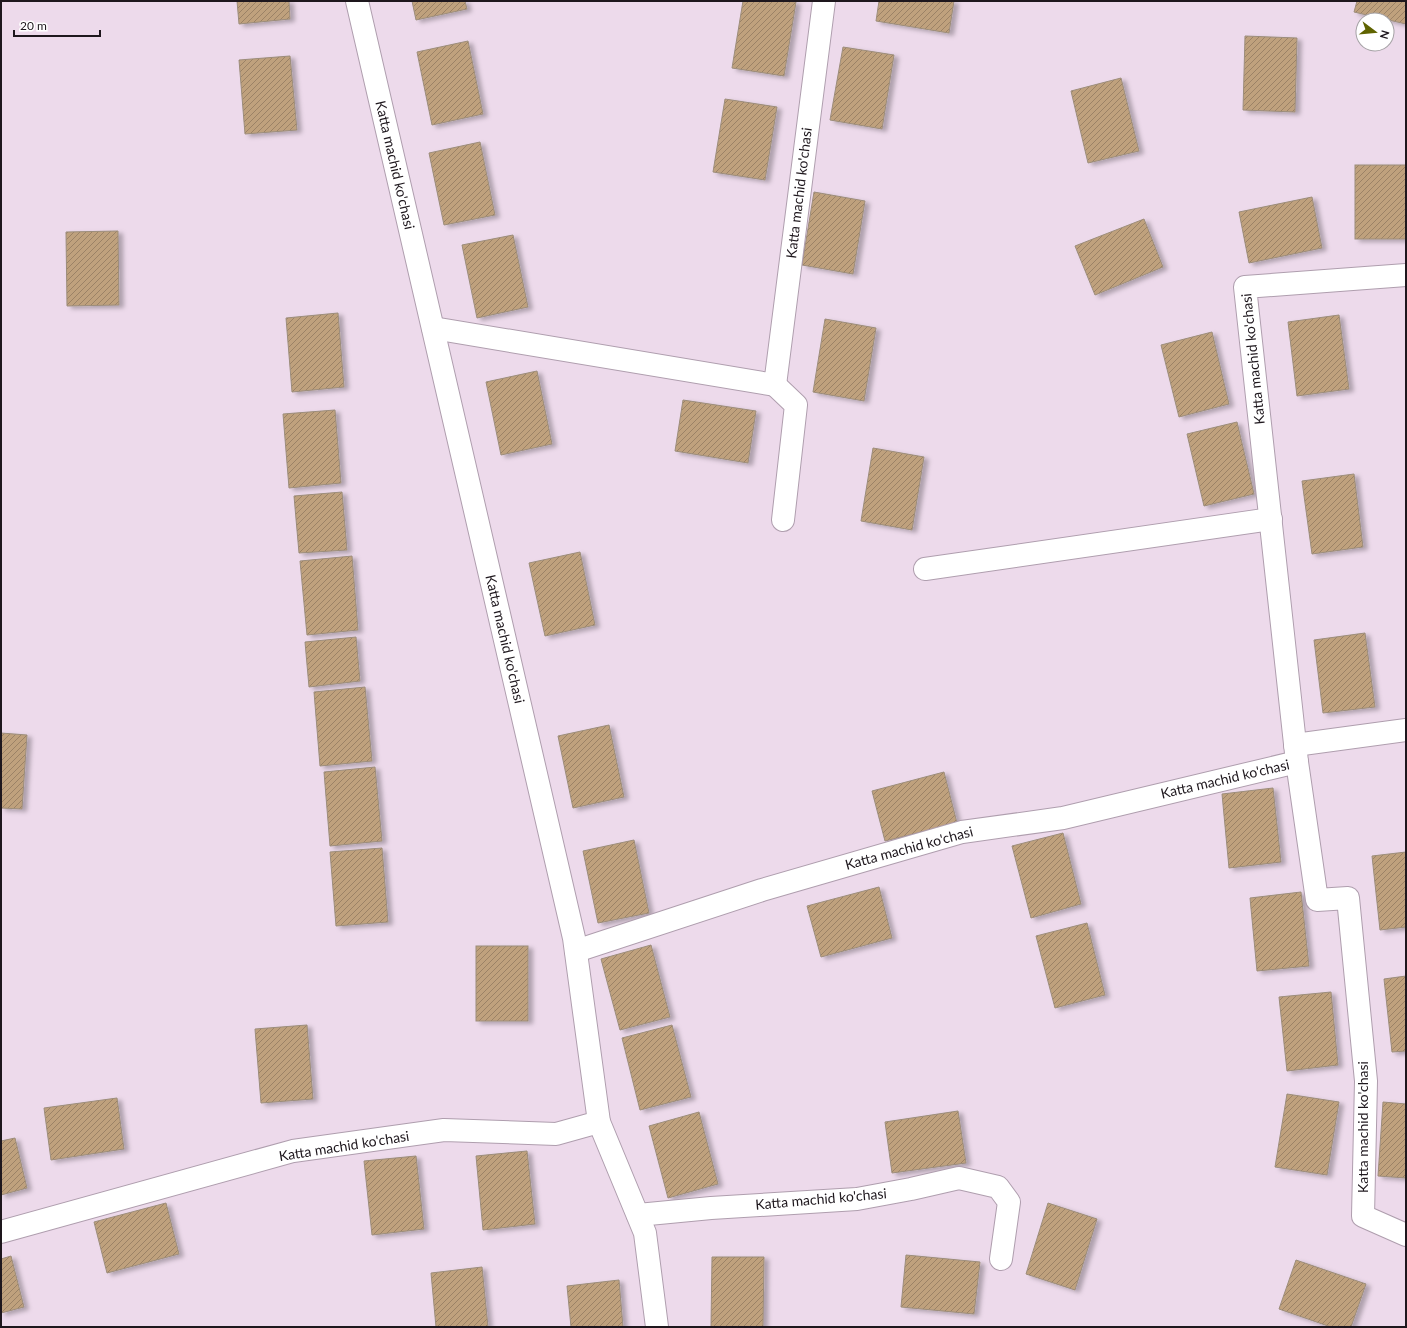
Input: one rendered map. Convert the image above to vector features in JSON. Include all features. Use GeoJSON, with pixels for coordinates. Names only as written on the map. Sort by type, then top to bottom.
{"type":"FeatureCollection","features":[{"type":"Feature","properties":{"kind":"street","name":"Katta machid ko'chasi"},"geometry":{"type":"LineString","coordinates":[[357,1],[572,931],[576,950],[599,1122],[645,1233],[657,1327]]}},
{"type":"Feature","properties":{"kind":"street","name":"Katta machid ko'chasi"},"geometry":{"type":"LineString","coordinates":[[775,385],[824,1]]}},
{"type":"Feature","properties":{"kind":"street","name":"Katta machid ko'chasi"},"geometry":{"type":"LineString","coordinates":[[1406,275],[1245,287],[1296,753],[1317,900],[1348,898],[1366,1081],[1363,1216],[1406,1235]]}},
{"type":"Feature","properties":{"kind":"street"},"geometry":{"type":"LineString","coordinates":[[433,328],[775,385],[796,405],[783,520]]}},
{"type":"Feature","properties":{"kind":"street"},"geometry":{"type":"LineString","coordinates":[[925,569],[1270,519]]}},
{"type":"Feature","properties":{"kind":"street","name":"Katta machid ko'chasi"},"geometry":{"type":"LineString","coordinates":[[576,950],[762,890],[962,832],[1063,818],[1296,753],[1406,730]]}},
{"type":"Feature","properties":{"kind":"street","name":"Katta machid ko'chasi"},"geometry":{"type":"LineString","coordinates":[[1,1232],[293,1151],[444,1130],[556,1134],[599,1122]]}},
{"type":"Feature","properties":{"kind":"street","name":"Katta machid ko'chasi"},"geometry":{"type":"LineString","coordinates":[[638,1215],[712,1208],[857,1199],[959,1178],[998,1187],[1009,1202],[1001,1260]]}},
{"type":"Feature","properties":{"kind":"building"},"geometry":{"type":"Polygon","coordinates":[[[237,1],[289,1],[290,19],[239,24],[237,1]]]}},
{"type":"Feature","properties":{"kind":"building"},"geometry":{"type":"Polygon","coordinates":[[[412,1],[465,1],[467,9],[416,20],[412,1]]]}},
{"type":"Feature","properties":{"kind":"building"},"geometry":{"type":"Polygon","coordinates":[[[743,1],[796,2],[784,76],[732,68],[743,1]]]}},
{"type":"Feature","properties":{"kind":"building"},"geometry":{"type":"Polygon","coordinates":[[[879,1],[954,1],[949,33],[876,21],[879,1]]]}},
{"type":"Feature","properties":{"kind":"building"},"geometry":{"type":"Polygon","coordinates":[[[1357,1],[1406,1],[1406,24],[1395,21],[1395,12],[1354,12],[1357,1]]]}},
{"type":"Feature","properties":{"kind":"building"},"geometry":{"type":"Polygon","coordinates":[[[1245,36],[1297,38],[1295,112],[1243,110],[1245,36]]]}},
{"type":"Feature","properties":{"kind":"building"},"geometry":{"type":"Polygon","coordinates":[[[468,41],[483,114],[432,125],[417,52],[468,41]]]}},
{"type":"Feature","properties":{"kind":"building"},"geometry":{"type":"Polygon","coordinates":[[[843,47],[894,55],[882,129],[830,120],[843,47]]]}},
{"type":"Feature","properties":{"kind":"building"},"geometry":{"type":"Polygon","coordinates":[[[290,56],[297,130],[245,134],[239,60],[290,56]]]}},
{"type":"Feature","properties":{"kind":"building"},"geometry":{"type":"Polygon","coordinates":[[[1121,78],[1139,151],[1088,163],[1071,91],[1121,78]]]}},
{"type":"Feature","properties":{"kind":"building"},"geometry":{"type":"Polygon","coordinates":[[[725,99],[777,107],[765,180],[713,172],[725,99]]]}},
{"type":"Feature","properties":{"kind":"building"},"geometry":{"type":"Polygon","coordinates":[[[480,142],[495,215],[444,225],[429,153],[480,142]]]}},
{"type":"Feature","properties":{"kind":"building"},"geometry":{"type":"Polygon","coordinates":[[[1355,165],[1406,165],[1406,239],[1355,239],[1355,165]]]}},
{"type":"Feature","properties":{"kind":"building"},"geometry":{"type":"Polygon","coordinates":[[[814,192],[865,201],[853,274],[802,265],[814,192]]]}},
{"type":"Feature","properties":{"kind":"building"},"geometry":{"type":"Polygon","coordinates":[[[1312,197],[1322,248],[1249,263],[1239,212],[1312,197]]]}},
{"type":"Feature","properties":{"kind":"building"},"geometry":{"type":"Polygon","coordinates":[[[1144,219],[1163,267],[1095,295],[1075,246],[1144,219]]]}},
{"type":"Feature","properties":{"kind":"building"},"geometry":{"type":"Polygon","coordinates":[[[118,231],[119,305],[67,306],[66,232],[118,231]]]}},
{"type":"Feature","properties":{"kind":"building"},"geometry":{"type":"Polygon","coordinates":[[[513,235],[528,307],[477,318],[462,245],[513,235]]]}},
{"type":"Feature","properties":{"kind":"building"},"geometry":{"type":"Polygon","coordinates":[[[338,313],[344,387],[292,392],[286,318],[338,313]]]}},
{"type":"Feature","properties":{"kind":"building"},"geometry":{"type":"Polygon","coordinates":[[[1339,315],[1349,389],[1297,396],[1288,322],[1339,315]]]}},
{"type":"Feature","properties":{"kind":"building"},"geometry":{"type":"Polygon","coordinates":[[[825,319],[876,328],[864,401],[813,392],[825,319]]]}},
{"type":"Feature","properties":{"kind":"building"},"geometry":{"type":"Polygon","coordinates":[[[1212,332],[1229,404],[1179,417],[1161,345],[1212,332]]]}},
{"type":"Feature","properties":{"kind":"building"},"geometry":{"type":"Polygon","coordinates":[[[537,371],[552,444],[501,455],[486,382],[537,371]]]}},
{"type":"Feature","properties":{"kind":"building"},"geometry":{"type":"Polygon","coordinates":[[[683,400],[756,411],[748,463],[675,451],[683,400]]]}},
{"type":"Feature","properties":{"kind":"building"},"geometry":{"type":"Polygon","coordinates":[[[335,410],[341,483],[289,488],[283,414],[335,410]]]}},
{"type":"Feature","properties":{"kind":"building"},"geometry":{"type":"Polygon","coordinates":[[[1237,422],[1254,494],[1204,506],[1187,434],[1237,422]]]}},
{"type":"Feature","properties":{"kind":"building"},"geometry":{"type":"Polygon","coordinates":[[[873,448],[924,457],[912,530],[861,521],[873,448]]]}},
{"type":"Feature","properties":{"kind":"building"},"geometry":{"type":"Polygon","coordinates":[[[1354,474],[1363,547],[1312,554],[1302,481],[1354,474]]]}},
{"type":"Feature","properties":{"kind":"building"},"geometry":{"type":"Polygon","coordinates":[[[342,492],[347,550],[299,553],[294,496],[342,492]]]}},
{"type":"Feature","properties":{"kind":"building"},"geometry":{"type":"Polygon","coordinates":[[[580,552],[595,625],[545,636],[529,563],[580,552]]]}},
{"type":"Feature","properties":{"kind":"building"},"geometry":{"type":"Polygon","coordinates":[[[352,556],[358,630],[307,635],[300,561],[352,556]]]}},
{"type":"Feature","properties":{"kind":"building"},"geometry":{"type":"Polygon","coordinates":[[[1365,633],[1375,707],[1323,713],[1314,640],[1365,633]]]}},
{"type":"Feature","properties":{"kind":"building"},"geometry":{"type":"Polygon","coordinates":[[[356,637],[360,681],[309,687],[305,642],[356,637]]]}},
{"type":"Feature","properties":{"kind":"building"},"geometry":{"type":"Polygon","coordinates":[[[365,687],[372,761],[320,766],[314,692],[365,687]]]}},
{"type":"Feature","properties":{"kind":"building"},"geometry":{"type":"Polygon","coordinates":[[[609,725],[624,797],[573,808],[558,736],[609,725]]]}},
{"type":"Feature","properties":{"kind":"building"},"geometry":{"type":"Polygon","coordinates":[[[1,733],[27,735],[22,809],[1,808],[1,733]]]}},
{"type":"Feature","properties":{"kind":"building"},"geometry":{"type":"Polygon","coordinates":[[[375,767],[382,841],[330,846],[324,772],[375,767]]]}},
{"type":"Feature","properties":{"kind":"building"},"geometry":{"type":"Polygon","coordinates":[[[944,772],[957,823],[885,841],[872,791],[944,772]]]}},
{"type":"Feature","properties":{"kind":"building"},"geometry":{"type":"Polygon","coordinates":[[[1273,788],[1281,862],[1229,868],[1222,794],[1273,788]]]}},
{"type":"Feature","properties":{"kind":"building"},"geometry":{"type":"Polygon","coordinates":[[[1063,833],[1081,904],[1031,918],[1012,846],[1063,833]]]}},
{"type":"Feature","properties":{"kind":"building"},"geometry":{"type":"Polygon","coordinates":[[[634,840],[649,913],[598,923],[583,851],[634,840]]]}},
{"type":"Feature","properties":{"kind":"building"},"geometry":{"type":"Polygon","coordinates":[[[382,848],[388,922],[336,926],[330,852],[382,848]]]}},
{"type":"Feature","properties":{"kind":"building"},"geometry":{"type":"Polygon","coordinates":[[[1406,852],[1406,927],[1380,930],[1372,856],[1406,852]]]}},
{"type":"Feature","properties":{"kind":"building"},"geometry":{"type":"Polygon","coordinates":[[[879,887],[892,938],[821,957],[807,906],[879,887]]]}},
{"type":"Feature","properties":{"kind":"building"},"geometry":{"type":"Polygon","coordinates":[[[1301,892],[1309,966],[1257,971],[1250,898],[1301,892]]]}},
{"type":"Feature","properties":{"kind":"building"},"geometry":{"type":"Polygon","coordinates":[[[1087,923],[1105,995],[1055,1008],[1036,936],[1087,923]]]}},
{"type":"Feature","properties":{"kind":"building"},"geometry":{"type":"Polygon","coordinates":[[[651,945],[670,1017],[620,1030],[601,959],[651,945]]]}},
{"type":"Feature","properties":{"kind":"building"},"geometry":{"type":"Polygon","coordinates":[[[476,946],[528,946],[528,1021],[476,1021],[476,946]]]}},
{"type":"Feature","properties":{"kind":"building"},"geometry":{"type":"Polygon","coordinates":[[[1406,976],[1406,1051],[1392,1052],[1384,979],[1406,976]]]}},
{"type":"Feature","properties":{"kind":"building"},"geometry":{"type":"Polygon","coordinates":[[[1331,992],[1338,1065],[1287,1071],[1279,997],[1331,992]]]}},
{"type":"Feature","properties":{"kind":"building"},"geometry":{"type":"Polygon","coordinates":[[[307,1025],[313,1099],[261,1103],[255,1029],[307,1025]]]}},
{"type":"Feature","properties":{"kind":"building"},"geometry":{"type":"Polygon","coordinates":[[[672,1025],[691,1097],[640,1110],[622,1038],[672,1025]]]}},
{"type":"Feature","properties":{"kind":"building"},"geometry":{"type":"Polygon","coordinates":[[[1287,1094],[1339,1102],[1327,1175],[1275,1167],[1287,1094]]]}},
{"type":"Feature","properties":{"kind":"building"},"geometry":{"type":"Polygon","coordinates":[[[117,1098],[124,1149],[51,1160],[44,1108],[117,1098]]]}},
{"type":"Feature","properties":{"kind":"building"},"geometry":{"type":"Polygon","coordinates":[[[1383,1102],[1406,1104],[1406,1178],[1378,1176],[1383,1102]]]}},
{"type":"Feature","properties":{"kind":"building"},"geometry":{"type":"Polygon","coordinates":[[[958,1111],[966,1163],[892,1173],[885,1122],[958,1111]]]}},
{"type":"Feature","properties":{"kind":"building"},"geometry":{"type":"Polygon","coordinates":[[[699,1112],[718,1184],[668,1198],[649,1126],[699,1112]]]}},
{"type":"Feature","properties":{"kind":"building"},"geometry":{"type":"Polygon","coordinates":[[[15,1138],[27,1188],[1,1195],[1,1141],[15,1138]]]}},
{"type":"Feature","properties":{"kind":"building"},"geometry":{"type":"Polygon","coordinates":[[[527,1151],[535,1224],[483,1230],[476,1156],[527,1151]]]}},
{"type":"Feature","properties":{"kind":"building"},"geometry":{"type":"Polygon","coordinates":[[[416,1156],[424,1229],[372,1235],[364,1161],[416,1156]]]}},
{"type":"Feature","properties":{"kind":"building"},"geometry":{"type":"Polygon","coordinates":[[[166,1203],[179,1254],[107,1273],[94,1222],[166,1203]]]}},
{"type":"Feature","properties":{"kind":"building"},"geometry":{"type":"Polygon","coordinates":[[[1048,1203],[1097,1219],[1075,1290],[1026,1274],[1048,1203]]]}},
{"type":"Feature","properties":{"kind":"building"},"geometry":{"type":"Polygon","coordinates":[[[906,1255],[980,1262],[974,1314],[901,1307],[906,1255]]]}},
{"type":"Feature","properties":{"kind":"building"},"geometry":{"type":"Polygon","coordinates":[[[11,1256],[24,1307],[1,1313],[1,1259],[11,1256]]]}},
{"type":"Feature","properties":{"kind":"building"},"geometry":{"type":"Polygon","coordinates":[[[712,1257],[764,1257],[763,1327],[711,1327],[712,1257]]]}},
{"type":"Feature","properties":{"kind":"building"},"geometry":{"type":"Polygon","coordinates":[[[1296,1260],[1366,1284],[1351,1327],[1331,1327],[1279,1309],[1296,1260]]]}},
{"type":"Feature","properties":{"kind":"building"},"geometry":{"type":"Polygon","coordinates":[[[482,1267],[488,1327],[436,1327],[431,1273],[482,1267]]]}},
{"type":"Feature","properties":{"kind":"building"},"geometry":{"type":"Polygon","coordinates":[[[619,1280],[623,1327],[571,1327],[567,1286],[619,1280]]]}}]}
